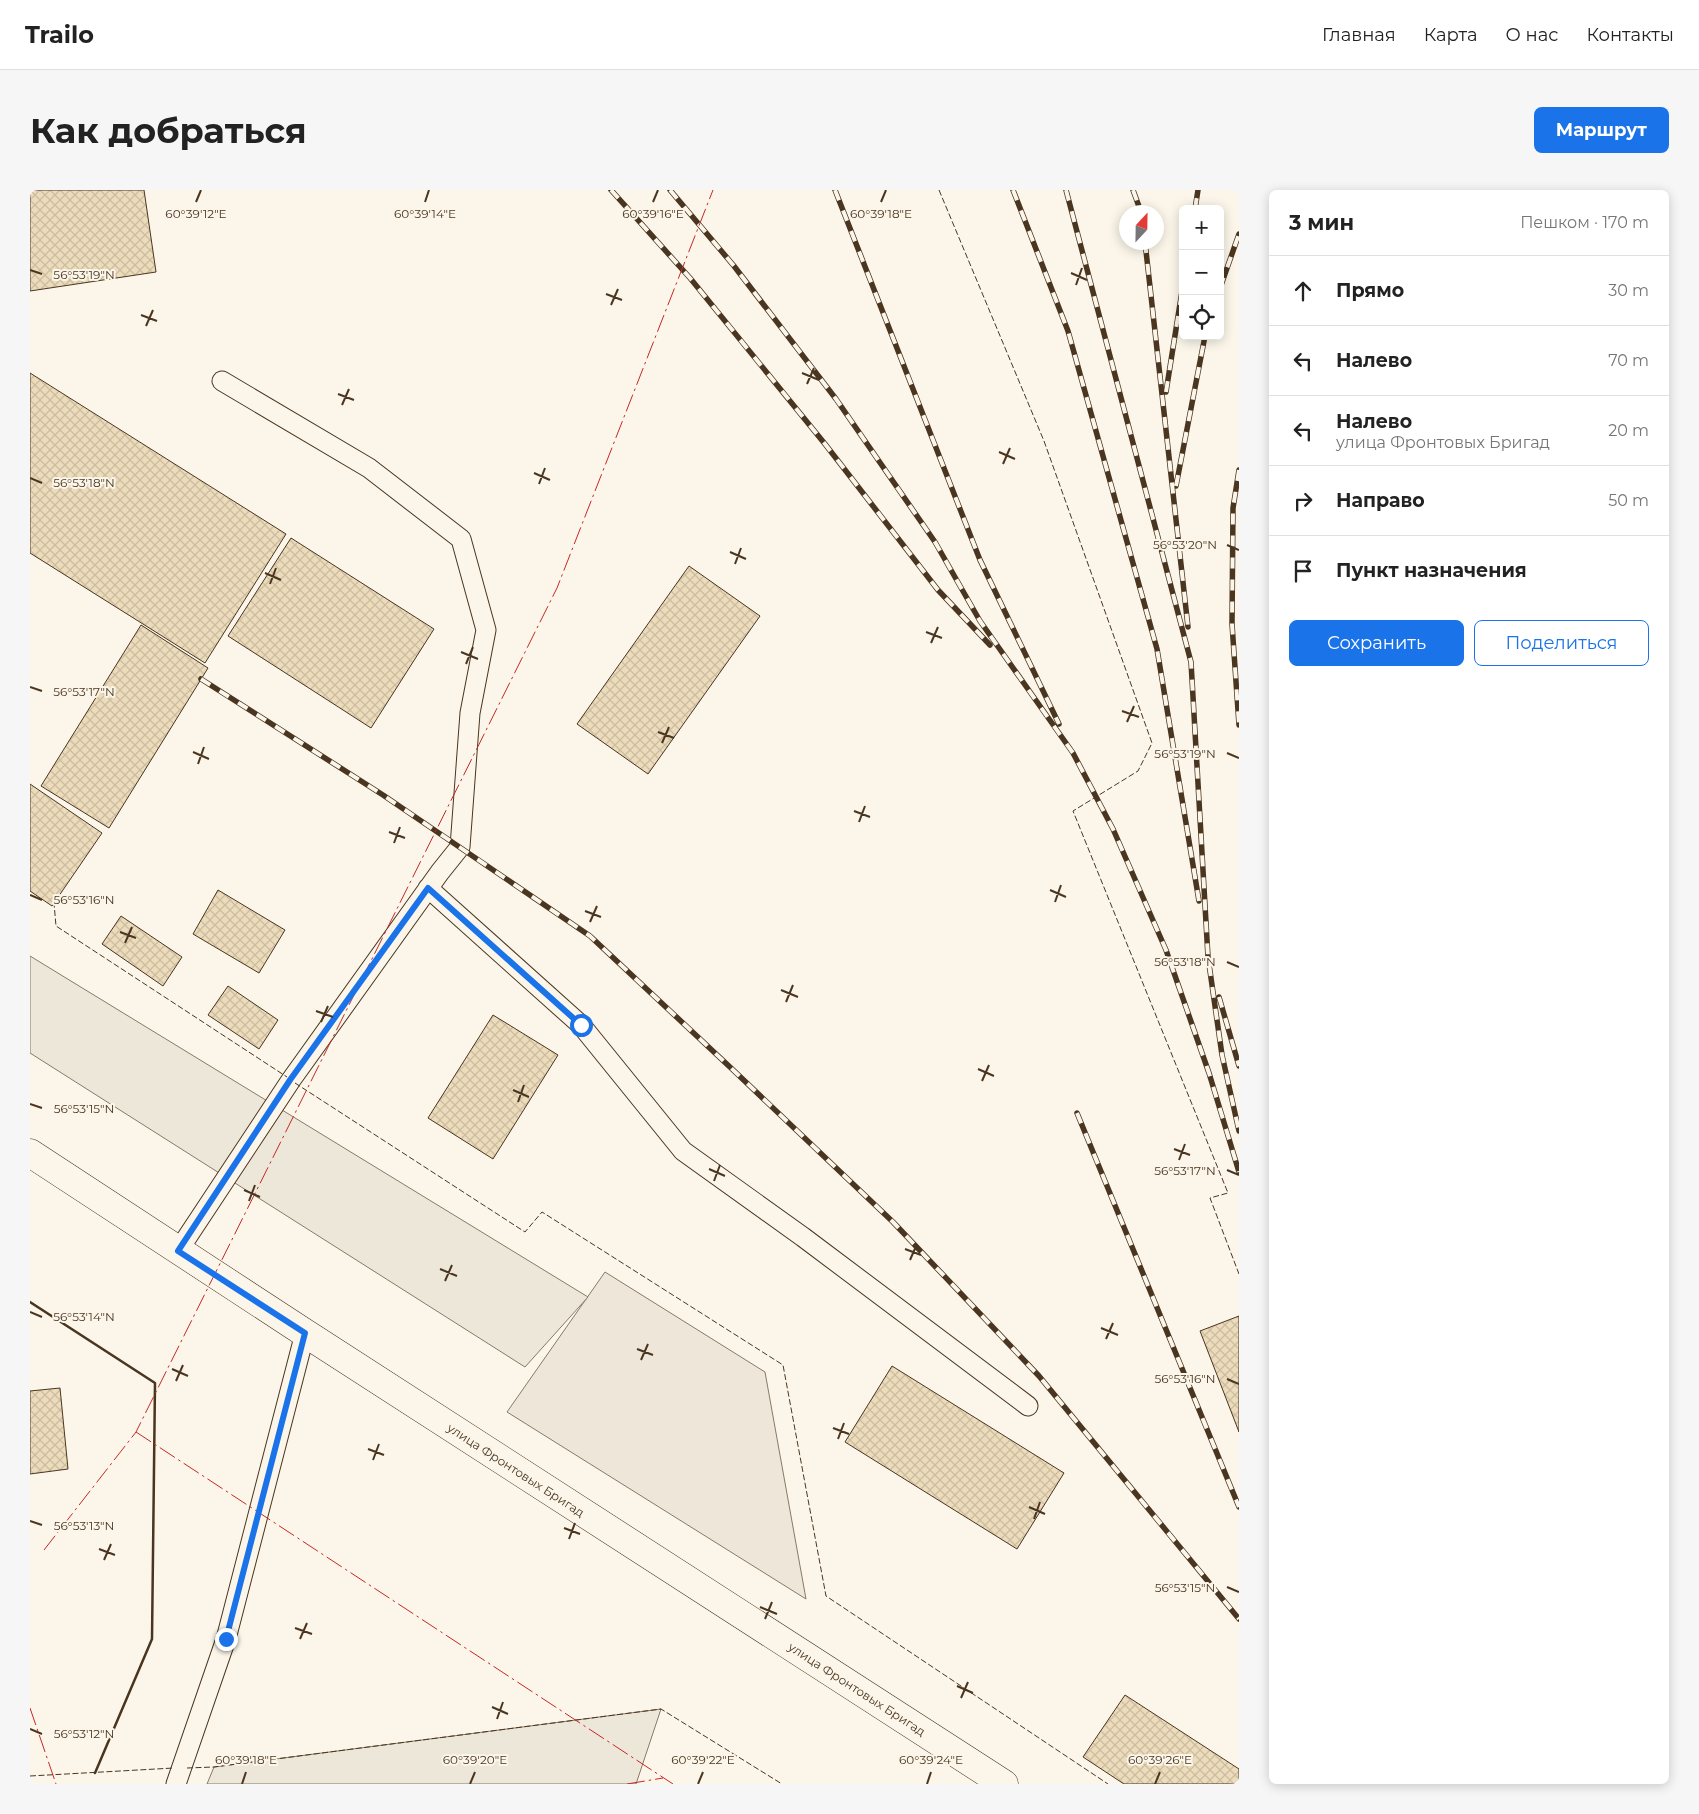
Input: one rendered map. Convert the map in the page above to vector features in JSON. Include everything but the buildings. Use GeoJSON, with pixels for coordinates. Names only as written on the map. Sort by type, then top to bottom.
{"type":"FeatureCollection","features":[{"type":"Feature","properties":{"kind":"main road","name":"улица Фронтовых Бригад"},"geometry":{"type":"LineString","coordinates":[[30,1153],[178,1251],[1004,1784]]}},
{"type":"Feature","properties":{"kind":"lane"},"geometry":{"type":"LineString","coordinates":[[178,1251],[290,1080],[428,888],[460,847],[470,713],[486,630],[460,539],[369,468],[222,381]]}},
{"type":"Feature","properties":{"kind":"lane"},"geometry":{"type":"LineString","coordinates":[[428,888],[581,1025],[683,1151],[803,1237],[1028,1406]]}},
{"type":"Feature","properties":{"kind":"lane"},"geometry":{"type":"LineString","coordinates":[[176,1784],[226,1639],[305,1333]]}},
{"type":"Feature","properties":{"kind":"shaded area"},"geometry":{"type":"Polygon","coordinates":[[[30,956],[588,1297],[525,1367],[30,1053],[30,956]]]}},
{"type":"Feature","properties":{"kind":"shaded area"},"geometry":{"type":"Polygon","coordinates":[[[605,1272],[765,1372],[806,1599],[507,1412],[605,1272]]]}},
{"type":"Feature","properties":{"kind":"shaded area"},"geometry":{"type":"Polygon","coordinates":[[[661,1709],[636,1784],[207,1784],[214,1767],[661,1709]]]}},
{"type":"Feature","properties":{"kind":"railway"},"geometry":{"type":"LineString","coordinates":[[611,190],[690,278],[825,444],[938,590],[990,645]]}},
{"type":"Feature","properties":{"kind":"railway"},"geometry":{"type":"LineString","coordinates":[[670,190],[734,266],[836,399],[935,542],[980,621],[1073,753],[1113,829],[1166,950],[1209,1073],[1239,1172]]}},
{"type":"Feature","properties":{"kind":"railway"},"geometry":{"type":"LineString","coordinates":[[835,190],[980,560],[1059,724]]}},
{"type":"Feature","properties":{"kind":"railway"},"geometry":{"type":"LineString","coordinates":[[1013,190],[1068,331],[1157,649],[1199,901]]}},
{"type":"Feature","properties":{"kind":"railway"},"geometry":{"type":"LineString","coordinates":[[1066,190],[1191,662],[1208,957],[1222,1055],[1239,1131]]}},
{"type":"Feature","properties":{"kind":"railway"},"geometry":{"type":"LineString","coordinates":[[1133,190],[1138,205]]}},
{"type":"Feature","properties":{"kind":"railway"},"geometry":{"type":"LineString","coordinates":[[1196,205],[1198,190]]}},
{"type":"Feature","properties":{"kind":"railway"},"geometry":{"type":"LineString","coordinates":[[1224,277],[1239,234]]}},
{"type":"Feature","properties":{"kind":"railway"},"geometry":{"type":"LineString","coordinates":[[1146,250],[1188,627]]}},
{"type":"Feature","properties":{"kind":"railway"},"geometry":{"type":"LineString","coordinates":[[1166,392],[1181,295]]}},
{"type":"Feature","properties":{"kind":"railway"},"geometry":{"type":"LineString","coordinates":[[1176,486],[1204,340]]}},
{"type":"Feature","properties":{"kind":"railway"},"geometry":{"type":"LineString","coordinates":[[1239,470],[1233,508],[1232,624],[1239,725]]}},
{"type":"Feature","properties":{"kind":"railway"},"geometry":{"type":"LineString","coordinates":[[201,679],[383,795],[590,936],[893,1222],[1039,1376],[1239,1619]]}},
{"type":"Feature","properties":{"kind":"railway"},"geometry":{"type":"LineString","coordinates":[[1219,997],[1239,1066]]}},
{"type":"Feature","properties":{"kind":"railway"},"geometry":{"type":"LineString","coordinates":[[1077,1113],[1239,1507]]}},
{"type":"Feature","properties":{"kind":"fence"},"geometry":{"type":"LineString","coordinates":[[939,190],[1044,441],[1152,743],[1138,771],[1073,811],[1228,1193],[1210,1198],[1239,1274]]}},
{"type":"Feature","properties":{"kind":"fence"},"geometry":{"type":"LineString","coordinates":[[53,902],[56,926],[287,1077]]}},
{"type":"Feature","properties":{"kind":"fence"},"geometry":{"type":"LineString","coordinates":[[295,1083],[525,1232],[542,1212],[783,1365],[826,1596],[1108,1784]]}},
{"type":"Feature","properties":{"kind":"fence"},"geometry":{"type":"LineString","coordinates":[[187,1768],[214,1767],[661,1709],[782,1784]]}},
{"type":"Feature","properties":{"kind":"fence"},"geometry":{"type":"LineString","coordinates":[[30,1776],[174,1768]]}},
{"type":"Feature","properties":{"kind":"wall"},"geometry":{"type":"LineString","coordinates":[[30,1302],[155,1383],[152,1639],[95,1773]]}},
{"type":"Feature","properties":{"kind":"power"},"geometry":{"type":"LineString","coordinates":[[44,1550],[136,1432],[557,588],[713,190]]}},
{"type":"Feature","properties":{"kind":"power"},"geometry":{"type":"LineString","coordinates":[[136,1432],[673,1784]]}},
{"type":"Feature","properties":{"kind":"power"},"geometry":{"type":"LineString","coordinates":[[30,1708],[56,1784]]}},
{"type":"Feature","properties":{"kind":"power"},"geometry":{"type":"LineString","coordinates":[[627,1784],[663,1778]]}},
{"type":"Feature","properties":{"kind":"route"},"geometry":{"type":"LineString","coordinates":[[226,1639],[305,1333],[178,1251],[290,1080],[428,888],[581,1025]]}}]}
